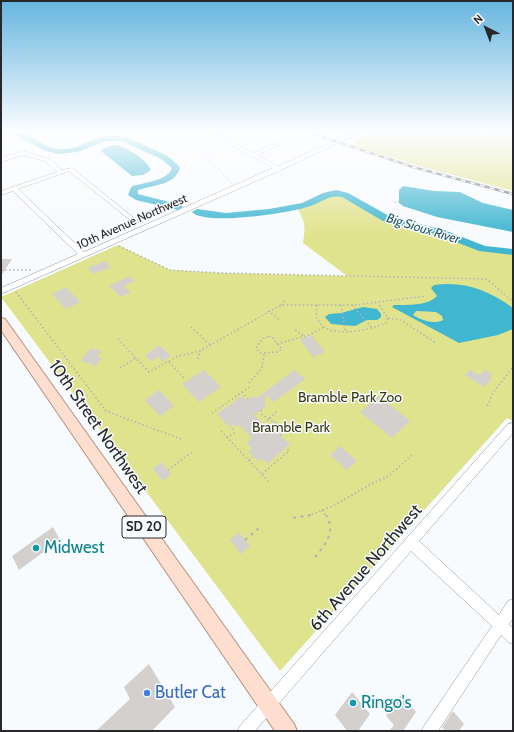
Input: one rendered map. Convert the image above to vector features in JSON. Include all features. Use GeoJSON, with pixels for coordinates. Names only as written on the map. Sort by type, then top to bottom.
{"type":"FeatureCollection","features":[{"type":"Feature","properties":{"kind":"main road","name":"10th Street Northwest"},"geometry":{"type":"LineString","coordinates":[[1,322],[287,731]]}},
{"type":"Feature","properties":{"kind":"street"},"geometry":{"type":"LineString","coordinates":[[54,166],[61,172]]}},
{"type":"Feature","properties":{"kind":"street"},"geometry":{"type":"LineString","coordinates":[[274,166],[279,169]]}},
{"type":"Feature","properties":{"kind":"street","name":"10th Avenue Northwest"},"geometry":{"type":"LineString","coordinates":[[1,291],[285,166]]}},
{"type":"Feature","properties":{"kind":"street"},"geometry":{"type":"LineString","coordinates":[[1,193],[70,168],[136,222]]}},
{"type":"Feature","properties":{"kind":"street"},"geometry":{"type":"LineString","coordinates":[[14,188],[83,255]]}},
{"type":"Feature","properties":{"kind":"street","name":"6th Avenue Northwest"},"geometry":{"type":"LineString","coordinates":[[245,731],[513,428]]}},
{"type":"Feature","properties":{"kind":"street"},"geometry":{"type":"LineString","coordinates":[[411,542],[513,637]]}},
{"type":"Feature","properties":{"kind":"street"},"geometry":{"type":"LineString","coordinates":[[429,731],[513,606]]}},
{"type":"Feature","properties":{"kind":"path"},"geometry":{"type":"LineString","coordinates":[[215,166],[239,187]]}},
{"type":"Feature","properties":{"kind":"path"},"geometry":{"type":"LineString","coordinates":[[394,202],[408,202]]}},
{"type":"Feature","properties":{"kind":"path"},"geometry":{"type":"LineString","coordinates":[[118,245],[170,270],[222,273],[487,279],[513,302]]}},
{"type":"Feature","properties":{"kind":"path"},"geometry":{"type":"LineString","coordinates":[[1,270],[22,271],[40,269],[44,272]]}},
{"type":"Feature","properties":{"kind":"path"},"geometry":{"type":"LineString","coordinates":[[15,290],[106,411],[181,439]]}},
{"type":"Feature","properties":{"kind":"path"},"geometry":{"type":"LineString","coordinates":[[280,305],[352,305],[426,296]]}},
{"type":"Feature","properties":{"kind":"path"},"geometry":{"type":"LineString","coordinates":[[118,339],[149,372],[183,354],[200,351],[280,305],[286,299]]}},
{"type":"Feature","properties":{"kind":"path"},"geometry":{"type":"LineString","coordinates":[[378,303],[388,318],[401,320],[436,343]]}},
{"type":"Feature","properties":{"kind":"path"},"geometry":{"type":"LineString","coordinates":[[317,305],[314,313],[315,318],[320,325],[324,327],[346,331],[360,331],[386,323],[388,318]]}},
{"type":"Feature","properties":{"kind":"path"},"geometry":{"type":"LineString","coordinates":[[341,305],[346,331]]}},
{"type":"Feature","properties":{"kind":"path"},"geometry":{"type":"LineString","coordinates":[[352,305],[372,328]]}},
{"type":"Feature","properties":{"kind":"path"},"geometry":{"type":"LineString","coordinates":[[268,311],[281,321]]}},
{"type":"Feature","properties":{"kind":"path"},"geometry":{"type":"LineString","coordinates":[[191,327],[210,345]]}},
{"type":"Feature","properties":{"kind":"path"},"geometry":{"type":"LineString","coordinates":[[278,344],[291,342],[318,332],[324,327]]}},
{"type":"Feature","properties":{"kind":"path"},"geometry":{"type":"LineString","coordinates":[[295,330],[304,336]]}},
{"type":"Feature","properties":{"kind":"path"},"geometry":{"type":"LineString","coordinates":[[271,336],[278,344],[282,349],[280,351],[264,354],[256,351],[256,348],[265,337],[271,336]]}},
{"type":"Feature","properties":{"kind":"path"},"geometry":{"type":"LineString","coordinates":[[198,359],[200,351]]}},
{"type":"Feature","properties":{"kind":"path"},"geometry":{"type":"LineString","coordinates":[[249,383],[262,368],[264,354]]}},
{"type":"Feature","properties":{"kind":"path"},"geometry":{"type":"LineString","coordinates":[[120,368],[136,358]]}},
{"type":"Feature","properties":{"kind":"path"},"geometry":{"type":"LineString","coordinates":[[169,362],[184,378]]}},
{"type":"Feature","properties":{"kind":"path"},"geometry":{"type":"LineString","coordinates":[[487,406],[494,393],[513,367]]}},
{"type":"Feature","properties":{"kind":"path"},"geometry":{"type":"LineString","coordinates":[[212,413],[251,386]]}},
{"type":"Feature","properties":{"kind":"path"},"geometry":{"type":"LineString","coordinates":[[242,392],[248,399]]}},
{"type":"Feature","properties":{"kind":"path"},"geometry":{"type":"LineString","coordinates":[[261,410],[262,415],[270,418],[280,426],[283,432]]}},
{"type":"Feature","properties":{"kind":"path"},"geometry":{"type":"LineString","coordinates":[[264,424],[277,411]]}},
{"type":"Feature","properties":{"kind":"path"},"geometry":{"type":"LineString","coordinates":[[227,438],[234,433],[231,426]]}},
{"type":"Feature","properties":{"kind":"path"},"geometry":{"type":"LineString","coordinates":[[280,435],[291,426]]}},
{"type":"Feature","properties":{"kind":"path"},"geometry":{"type":"LineString","coordinates":[[221,431],[270,483]]}},
{"type":"Feature","properties":{"kind":"path"},"geometry":{"type":"LineString","coordinates":[[262,474],[289,451],[286,448]]}},
{"type":"Feature","properties":{"kind":"path"},"geometry":{"type":"LineString","coordinates":[[168,470],[192,452]]}},
{"type":"Feature","properties":{"kind":"path"},"geometry":{"type":"LineString","coordinates":[[293,518],[307,517],[392,474],[413,454]]}},
{"type":"Feature","properties":{"kind":"path"},"geometry":{"type":"LineString","coordinates":[[249,460],[253,457]]}},
{"type":"Feature","properties":{"kind":"path"},"geometry":{"type":"LineString","coordinates":[[315,557],[325,546],[330,531],[330,522],[322,510]]}},
{"type":"Feature","properties":{"kind":"path"},"geometry":{"type":"LineString","coordinates":[[245,540],[260,527]]}},
{"type":"Feature","properties":{"kind":"green space"},"geometry":{"type":"Polygon","coordinates":[[[420,166],[513,166],[513,191],[420,166]]]}},
{"type":"Feature","properties":{"kind":"green space","name":"Bramble Park"},"geometry":{"type":"Polygon","coordinates":[[[331,193],[345,195],[387,219],[440,232],[483,249],[513,252],[513,421],[507,418],[280,671],[1,297],[118,245],[170,270],[222,273],[347,276],[303,243],[304,224],[296,207],[331,193]]]}},
{"type":"Feature","properties":{"kind":"water"},"geometry":{"type":"Polygon","coordinates":[[[120,166],[148,166],[151,170],[143,175],[132,176],[120,166]]]}},
{"type":"Feature","properties":{"kind":"water"},"geometry":{"type":"Polygon","coordinates":[[[403,186],[434,191],[460,192],[483,203],[513,210],[513,232],[437,217],[403,206],[399,203],[399,190],[403,186]]]}},
{"type":"Feature","properties":{"kind":"water"},"geometry":{"type":"Polygon","coordinates":[[[455,284],[475,288],[494,296],[513,308],[513,329],[498,335],[459,343],[392,307],[394,305],[428,302],[437,296],[431,288],[434,285],[455,284]],[[416,311],[413,315],[428,321],[436,322],[443,320],[442,316],[436,312],[416,311]]]}},
{"type":"Feature","properties":{"kind":"water"},"geometry":{"type":"Polygon","coordinates":[[[363,307],[377,309],[381,314],[381,317],[377,320],[367,320],[355,326],[331,324],[325,317],[329,314],[341,313],[363,307]]]}},
{"type":"Feature","properties":{"kind":"building"},"geometry":{"type":"Polygon","coordinates":[[[1,259],[12,259],[1,276],[1,259]]]}},
{"type":"Feature","properties":{"kind":"building"},"geometry":{"type":"Polygon","coordinates":[[[105,261],[111,267],[93,274],[88,268],[105,261]]]}},
{"type":"Feature","properties":{"kind":"building"},"geometry":{"type":"Polygon","coordinates":[[[129,276],[135,281],[124,286],[131,292],[121,297],[109,286],[129,276]]]}},
{"type":"Feature","properties":{"kind":"building"},"geometry":{"type":"Polygon","coordinates":[[[66,287],[80,302],[66,309],[52,294],[66,287]]]}},
{"type":"Feature","properties":{"kind":"building"},"geometry":{"type":"Polygon","coordinates":[[[311,335],[325,352],[313,357],[300,340],[311,335]]]}},
{"type":"Feature","properties":{"kind":"building"},"geometry":{"type":"Polygon","coordinates":[[[159,345],[171,356],[162,361],[158,357],[151,361],[145,355],[159,345]]]}},
{"type":"Feature","properties":{"kind":"building"},"geometry":{"type":"Polygon","coordinates":[[[91,348],[101,351],[97,357],[102,358],[96,366],[81,361],[91,348]]]}},
{"type":"Feature","properties":{"kind":"building"},"geometry":{"type":"Polygon","coordinates":[[[204,370],[221,387],[199,402],[182,384],[204,370]]]}},
{"type":"Feature","properties":{"kind":"building"},"geometry":{"type":"Polygon","coordinates":[[[294,370],[305,379],[274,402],[266,395],[265,407],[254,415],[267,427],[274,421],[280,428],[276,431],[290,444],[267,464],[262,458],[258,461],[248,451],[252,448],[246,443],[252,438],[239,425],[235,427],[232,424],[229,427],[217,414],[242,396],[247,400],[253,396],[258,397],[294,370]]]}},
{"type":"Feature","properties":{"kind":"building"},"geometry":{"type":"Polygon","coordinates":[[[470,370],[479,375],[485,370],[492,374],[490,377],[492,379],[484,387],[465,375],[470,370]]]}},
{"type":"Feature","properties":{"kind":"building"},"geometry":{"type":"Polygon","coordinates":[[[159,390],[174,406],[160,416],[145,400],[159,390]]]}},
{"type":"Feature","properties":{"kind":"building"},"geometry":{"type":"Polygon","coordinates":[[[379,396],[410,421],[392,438],[360,412],[379,396]]]}},
{"type":"Feature","properties":{"kind":"building"},"geometry":{"type":"Polygon","coordinates":[[[340,446],[357,461],[347,470],[330,455],[340,446]]]}},
{"type":"Feature","properties":{"kind":"building"},"geometry":{"type":"Polygon","coordinates":[[[161,462],[171,474],[163,481],[153,469],[161,462]]]}},
{"type":"Feature","properties":{"kind":"building","name":"Midwest"},"geometry":{"type":"Polygon","coordinates":[[[53,527],[60,540],[19,570],[12,556],[53,527]]]}},
{"type":"Feature","properties":{"kind":"building"},"geometry":{"type":"Polygon","coordinates":[[[239,532],[250,546],[241,554],[230,540],[239,532]]]}},
{"type":"Feature","properties":{"kind":"building","name":"Butler Cat"},"geometry":{"type":"Polygon","coordinates":[[[149,664],[175,707],[152,731],[96,731],[130,699],[124,687],[149,664]]]}},
{"type":"Feature","properties":{"kind":"building","name":"Ringo's"},"geometry":{"type":"Polygon","coordinates":[[[352,692],[370,714],[358,731],[347,731],[335,715],[352,692]]]}},
{"type":"Feature","properties":{"kind":"building"},"geometry":{"type":"Polygon","coordinates":[[[401,695],[416,712],[403,731],[389,731],[394,725],[386,716],[401,695]]]}},
{"type":"Feature","properties":{"kind":"building"},"geometry":{"type":"Polygon","coordinates":[[[453,711],[464,724],[459,731],[445,731],[442,727],[453,711]]]}},
{"type":"Feature","properties":{"kind":"waterway","name":"Big Sioux River"},"geometry":{"type":"LineString","coordinates":[[174,166],[176,168],[175,173],[171,176],[159,182],[134,189],[133,195],[139,198],[178,207]]}},
{"type":"Feature","properties":{"kind":"waterway","name":"Big Sioux River"},"geometry":{"type":"LineString","coordinates":[[197,212],[226,216],[269,212],[305,205],[326,195],[336,193],[345,195],[387,219],[440,232],[483,249],[513,252]]}},
{"type":"Feature","properties":{"kind":"railway"},"geometry":{"type":"LineString","coordinates":[[410,166],[513,194]]}},
{"type":"Feature","properties":{"kind":"place","name":"Midwest"},"geometry":{"type":"Point","coordinates":[36,548]}},
{"type":"Feature","properties":{"kind":"place","name":"Butler Cat"},"geometry":{"type":"Point","coordinates":[147,693]}},
{"type":"Feature","properties":{"kind":"place","name":"Ringo's"},"geometry":{"type":"Point","coordinates":[353,703]}},
{"type":"Feature","properties":{"kind":"park label","name":"Bramble Park Zoo"},"geometry":{"type":"Point","coordinates":[350,398]}}]}
